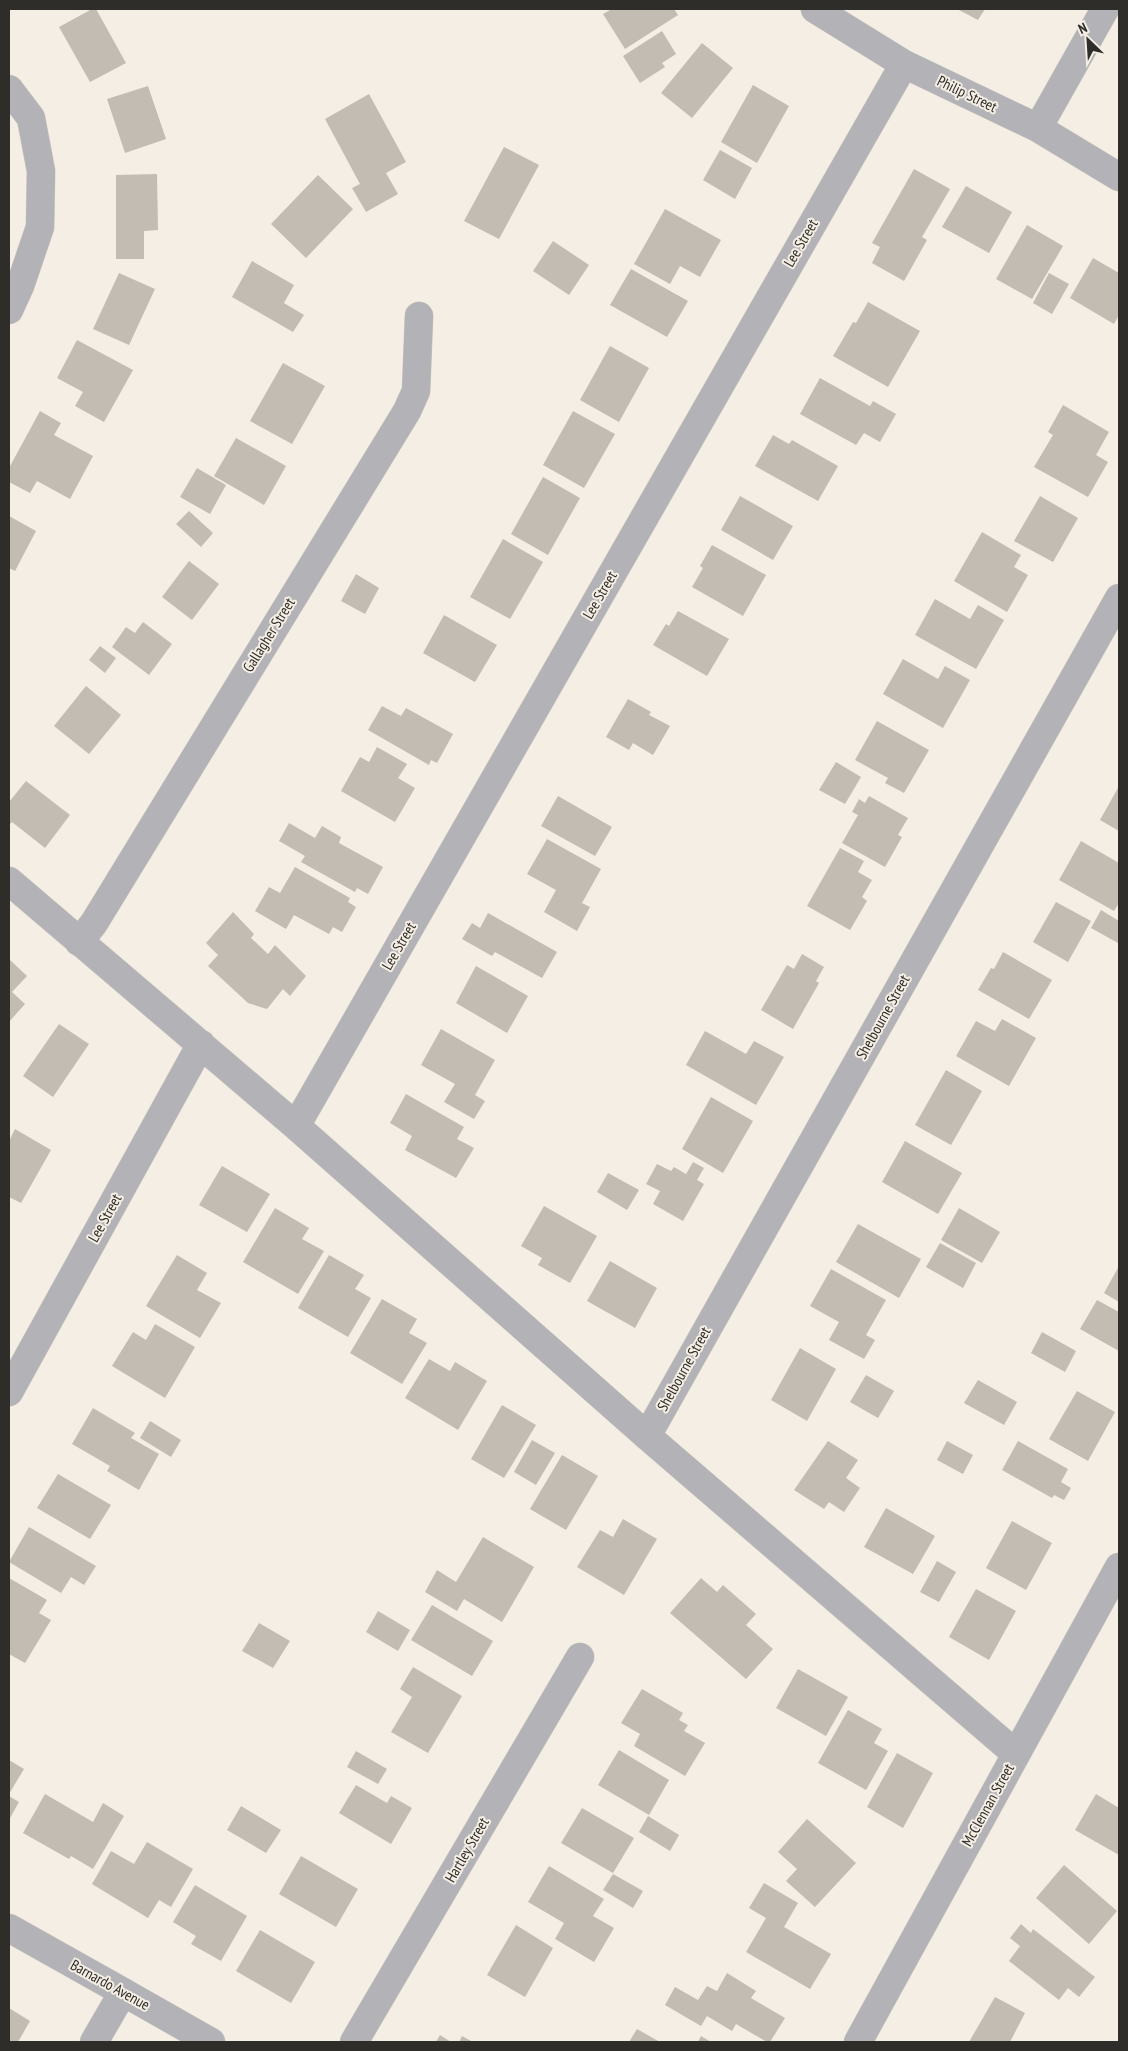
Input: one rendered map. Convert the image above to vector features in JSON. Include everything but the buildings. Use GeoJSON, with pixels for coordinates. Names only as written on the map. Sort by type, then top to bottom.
{"type":"FeatureCollection","features":[{"type":"Feature","properties":{"kind":"street","name":"Philip Street"},"geometry":{"type":"LineString","coordinates":[[815,9],[904,64],[1038,128],[1119,177]]}},
{"type":"Feature","properties":{"kind":"street"},"geometry":{"type":"LineString","coordinates":[[1038,128],[1105,9]]}},
{"type":"Feature","properties":{"kind":"street","name":"Lee Street"},"geometry":{"type":"LineString","coordinates":[[296,1126],[904,64]]}},
{"type":"Feature","properties":{"kind":"street"},"geometry":{"type":"LineString","coordinates":[[9,89],[31,118],[41,171],[40,227],[20,286],[9,310]]}},
{"type":"Feature","properties":{"kind":"street","name":"Gallagher Street"},"geometry":{"type":"LineString","coordinates":[[79,942],[94,923],[407,411],[416,391],[419,316]]}},
{"type":"Feature","properties":{"kind":"street","name":"Shelbourne Street"},"geometry":{"type":"LineString","coordinates":[[647,1436],[1119,598]]}},
{"type":"Feature","properties":{"kind":"street"},"geometry":{"type":"LineString","coordinates":[[9,881],[296,1126],[647,1436],[1016,1754]]}},
{"type":"Feature","properties":{"kind":"street","name":"Lee Street"},"geometry":{"type":"LineString","coordinates":[[9,1392],[201,1044]]}},
{"type":"Feature","properties":{"kind":"street","name":"McClennan Street"},"geometry":{"type":"LineString","coordinates":[[858,2042],[1119,1567]]}},
{"type":"Feature","properties":{"kind":"street","name":"Hartley Street"},"geometry":{"type":"LineString","coordinates":[[354,2042],[580,1657]]}},
{"type":"Feature","properties":{"kind":"street","name":"Barnardo Avenue"},"geometry":{"type":"LineString","coordinates":[[9,1928],[211,2042]]}},
{"type":"Feature","properties":{"kind":"street"},"geometry":{"type":"LineString","coordinates":[[94,2042],[123,1992]]}}]}
